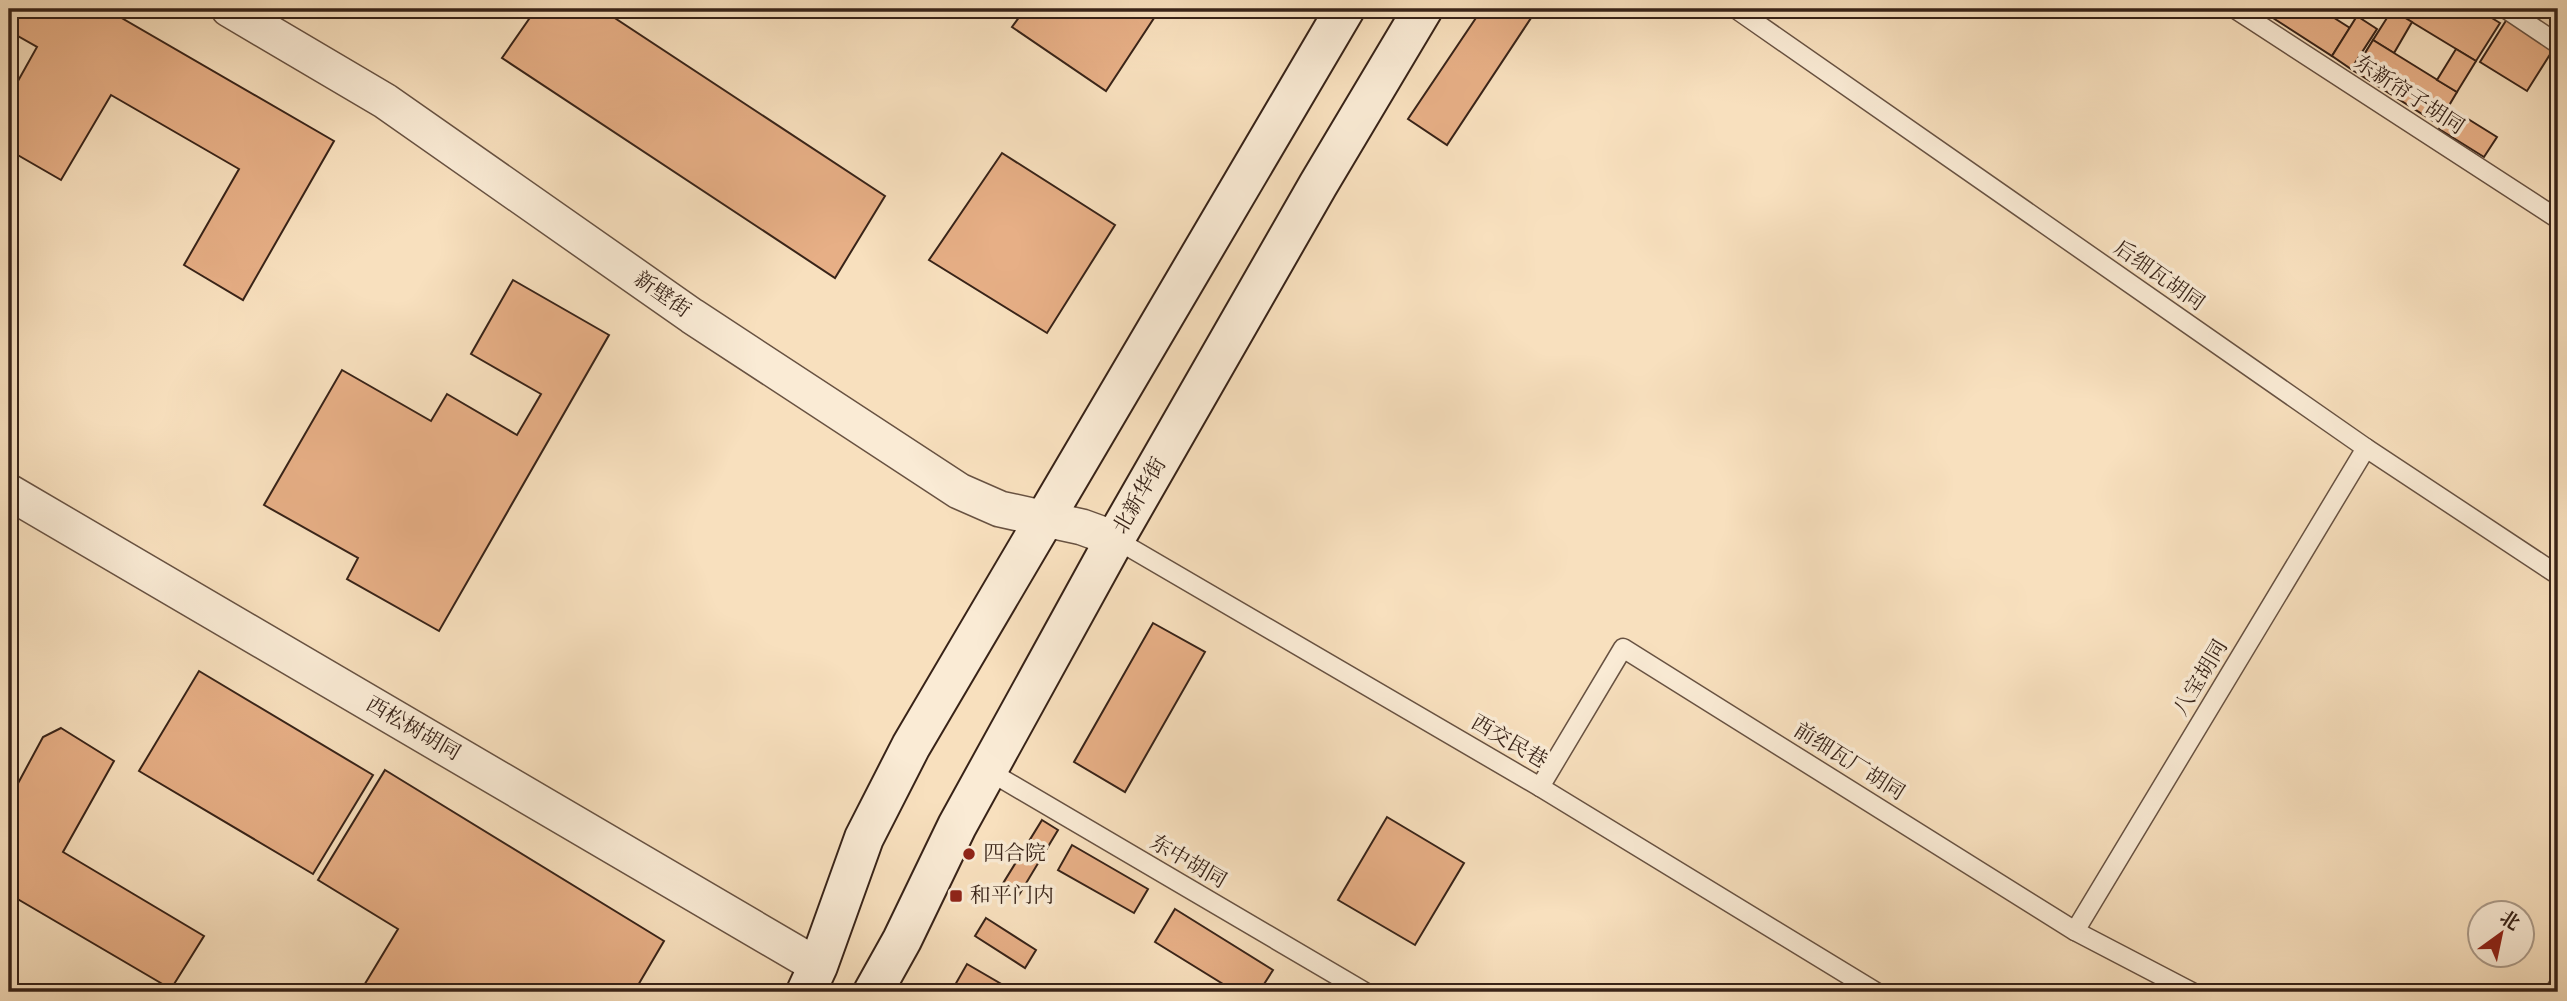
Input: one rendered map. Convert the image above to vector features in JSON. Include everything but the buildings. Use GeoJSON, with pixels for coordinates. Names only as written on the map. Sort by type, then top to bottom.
{"type":"FeatureCollection","features":[{"type":"Feature","properties":{"kind":"street","name":"新壁街"},"geometry":{"type":"LineString","coordinates":[[229,9],[386,101],[692,316],[959,491],[1000,509],[1082,527],[1115,539]]}},
{"type":"Feature","properties":{"kind":"street","name":"北新华街"},"geometry":{"type":"LineString","coordinates":[[873,992],[902,940],[957,825],[1115,539],[1311,196],[1423,9]]}},
{"type":"Feature","properties":{"kind":"street"},"geometry":{"type":"LineString","coordinates":[[812,979],[864,838],[911,746],[1343,10]]}},
{"type":"Feature","properties":{"kind":"street","name":"西松树胡同"},"geometry":{"type":"LineString","coordinates":[[9,492],[812,979]]}},
{"type":"Feature","properties":{"kind":"lane","name":"后细瓦胡同"},"geometry":{"type":"LineString","coordinates":[[1736,9],[2367,448],[2558,575]]}},
{"type":"Feature","properties":{"kind":"lane","name":"东新帘子胡同"},"geometry":{"type":"LineString","coordinates":[[2235,9],[2558,219]]}},
{"type":"Feature","properties":{"kind":"lane"},"geometry":{"type":"LineString","coordinates":[[2506,9],[2558,44]]}},
{"type":"Feature","properties":{"kind":"lane","name":"八宝胡同"},"geometry":{"type":"LineString","coordinates":[[2075,931],[2367,448]]}},
{"type":"Feature","properties":{"kind":"lane","name":"西交民巷"},"geometry":{"type":"LineString","coordinates":[[1115,539],[1540,787],[1876,992]]}},
{"type":"Feature","properties":{"kind":"lane","name":"前细瓦厂胡同"},"geometry":{"type":"LineString","coordinates":[[1540,787],[1623,648],[2075,931],[2192,992]]}},
{"type":"Feature","properties":{"kind":"lane","name":"东中胡同"},"geometry":{"type":"LineString","coordinates":[[988,770],[1365,992]]}},
{"type":"Feature","properties":{"kind":"lane"},"geometry":{"type":"LineString","coordinates":[[2554,992],[2558,986]]}},
{"type":"Feature","properties":{"kind":"place","name":"四合院"},"geometry":{"type":"Point","coordinates":[969,854]}},
{"type":"Feature","properties":{"kind":"place","name":"和平门内"},"geometry":{"type":"Point","coordinates":[956,896]}}]}
